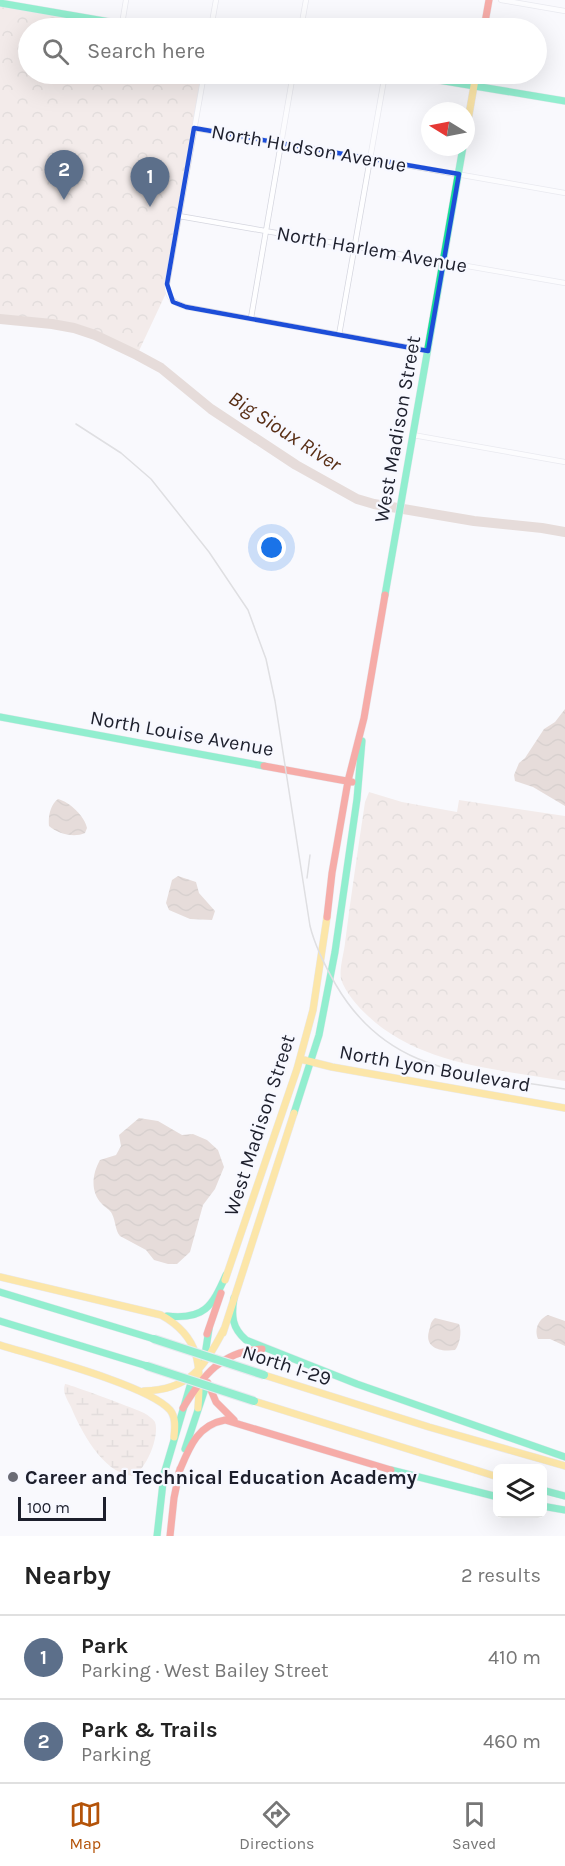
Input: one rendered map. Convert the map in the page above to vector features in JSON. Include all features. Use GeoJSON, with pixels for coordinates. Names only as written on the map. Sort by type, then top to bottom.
{"type":"FeatureCollection","features":[{"type":"Feature","properties":{"kind":"main road"},"geometry":{"type":"LineString","coordinates":[[486,18],[489,0]]}},
{"type":"Feature","properties":{"kind":"main road"},"geometry":{"type":"LineString","coordinates":[[0,3],[87,18]]}},
{"type":"Feature","properties":{"kind":"main road"},"geometry":{"type":"LineString","coordinates":[[462,84],[565,101]]}},
{"type":"Feature","properties":{"kind":"main road"},"geometry":{"type":"LineString","coordinates":[[471,102],[474,86]]}},
{"type":"Feature","properties":{"kind":"main road","name":"West Madison Street"},"geometry":{"type":"LineString","coordinates":[[170,1536],[172,1507],[179,1472],[198,1408],[209,1329],[300,1059],[316,993],[332,873],[348,781],[364,718],[462,156]]}},
{"type":"Feature","properties":{"kind":"main road","name":"North Louise Avenue"},"geometry":{"type":"LineString","coordinates":[[0,717],[358,784]]}},
{"type":"Feature","properties":{"kind":"main road","name":"West Madison Street"},"geometry":{"type":"LineString","coordinates":[[157,1536],[160,1486],[183,1408],[224,1329],[312,1062],[332,976],[358,784],[364,718]]}},
{"type":"Feature","properties":{"kind":"main road","name":"North Lyon Boulevard"},"geometry":{"type":"LineString","coordinates":[[300,1059],[565,1108]]}},
{"type":"Feature","properties":{"kind":"main road"},"geometry":{"type":"LineString","coordinates":[[143,1312],[182,1318],[202,1314],[212,1305],[226,1275]]}},
{"type":"Feature","properties":{"kind":"main road"},"geometry":{"type":"LineString","coordinates":[[0,1277],[161,1315],[179,1327],[191,1342],[212,1396],[220,1407],[240,1424]]}},
{"type":"Feature","properties":{"kind":"main road","name":"North I-29"},"geometry":{"type":"LineString","coordinates":[[0,1292],[429,1427],[565,1466]]}},
{"type":"Feature","properties":{"kind":"main road"},"geometry":{"type":"LineString","coordinates":[[234,1298],[231,1316],[235,1329],[246,1340],[565,1457]]}},
{"type":"Feature","properties":{"kind":"main road"},"geometry":{"type":"LineString","coordinates":[[0,1321],[493,1475]]}},
{"type":"Feature","properties":{"kind":"main road"},"geometry":{"type":"LineString","coordinates":[[0,1345],[158,1400],[168,1407],[174,1418],[174,1437]]}},
{"type":"Feature","properties":{"kind":"main road"},"geometry":{"type":"LineString","coordinates":[[134,1390],[165,1390],[183,1383],[242,1351],[254,1349],[271,1351]]}},
{"type":"Feature","properties":{"kind":"main road"},"geometry":{"type":"LineString","coordinates":[[179,1472],[195,1436],[202,1427],[219,1420],[240,1424],[419,1478],[493,1496]]}},
{"type":"Feature","properties":{"kind":"main road"},"geometry":{"type":"LineString","coordinates":[[547,1491],[565,1496]]}},
{"type":"Feature","properties":{"kind":"main road"},"geometry":{"type":"LineString","coordinates":[[547,1507],[565,1510]]}},
{"type":"Feature","properties":{"kind":"street"},"geometry":{"type":"LineString","coordinates":[[123,18],[126,0]]}},
{"type":"Feature","properties":{"kind":"street"},"geometry":{"type":"LineString","coordinates":[[213,18],[216,0]]}},
{"type":"Feature","properties":{"kind":"street"},"geometry":{"type":"LineString","coordinates":[[303,18],[306,0]]}},
{"type":"Feature","properties":{"kind":"street"},"geometry":{"type":"LineString","coordinates":[[501,0],[565,11]]}},
{"type":"Feature","properties":{"kind":"street"},"geometry":{"type":"LineString","coordinates":[[202,84],[167,284],[169,297],[186,307],[428,351]]}},
{"type":"Feature","properties":{"kind":"street"},"geometry":{"type":"LineString","coordinates":[[251,318],[291,84]]}},
{"type":"Feature","properties":{"kind":"street"},"geometry":{"type":"LineString","coordinates":[[339,335],[384,84]]}},
{"type":"Feature","properties":{"kind":"street","name":"North Hudson Avenue"},"geometry":{"type":"LineString","coordinates":[[194,128],[565,193]]}},
{"type":"Feature","properties":{"kind":"street","name":"North Harlem Avenue"},"geometry":{"type":"LineString","coordinates":[[179,216],[565,283]]}},
{"type":"Feature","properties":{"kind":"street"},"geometry":{"type":"LineString","coordinates":[[413,435],[565,462]]}},
{"type":"Feature","properties":{"kind":"highlighted area"},"geometry":{"type":"Polygon","coordinates":[[[194,128],[459,174],[428,351],[186,307],[173,302],[167,284],[194,128]]]}},
{"type":"Feature","properties":{"kind":"green space"},"geometry":{"type":"Polygon","coordinates":[[[0,3],[86,18],[18,18],[18,84],[202,84],[167,291],[137,355],[76,329],[48,323],[0,319],[0,3]]]}},
{"type":"Feature","properties":{"kind":"green space"},"geometry":{"type":"Polygon","coordinates":[[[369,792],[402,802],[457,812],[459,800],[565,816],[565,1081],[486,1068],[435,1055],[389,1032],[364,1012],[349,994],[341,979],[341,971],[365,802],[369,792]]]}},
{"type":"Feature","properties":{"kind":"green space"},"geometry":{"type":"Polygon","coordinates":[[[65,1384],[138,1411],[155,1422],[154,1444],[147,1460],[137,1473],[132,1476],[121,1473],[102,1459],[81,1427],[64,1390],[65,1384]]]}},
{"type":"Feature","properties":{"kind":"water"},"geometry":{"type":"Polygon","coordinates":[[[565,709],[565,806],[533,787],[515,781],[514,775],[519,763],[525,758],[544,729],[555,722],[565,709]]]}},
{"type":"Feature","properties":{"kind":"water"},"geometry":{"type":"Polygon","coordinates":[[[58,799],[67,803],[80,815],[86,824],[85,833],[66,834],[49,826],[50,811],[58,799]]]}},
{"type":"Feature","properties":{"kind":"water"},"geometry":{"type":"Polygon","coordinates":[[[178,876],[196,882],[199,893],[215,911],[212,920],[190,919],[169,910],[166,903],[172,880],[178,876]]]}},
{"type":"Feature","properties":{"kind":"water"},"geometry":{"type":"Polygon","coordinates":[[[139,1118],[158,1121],[182,1135],[193,1134],[207,1140],[218,1150],[224,1167],[215,1189],[203,1205],[190,1252],[177,1264],[154,1260],[146,1250],[120,1236],[111,1212],[98,1199],[94,1188],[95,1171],[100,1160],[116,1155],[121,1146],[119,1135],[139,1118]]]}},
{"type":"Feature","properties":{"kind":"water"},"geometry":{"type":"Polygon","coordinates":[[[548,1315],[565,1321],[565,1346],[550,1339],[538,1339],[536,1332],[538,1325],[548,1315]]]}},
{"type":"Feature","properties":{"kind":"water"},"geometry":{"type":"Polygon","coordinates":[[[435,1318],[459,1324],[460,1337],[455,1350],[439,1349],[431,1345],[428,1337],[430,1325],[435,1318]]]}},
{"type":"Feature","properties":{"kind":"waterway","name":"Big Sioux River"},"geometry":{"type":"LineString","coordinates":[[0,319],[74,328],[95,335],[137,355],[161,368],[211,409],[296,465],[357,499],[474,521],[565,532]]}},
{"type":"Feature","properties":{"kind":"railway"},"geometry":{"type":"LineString","coordinates":[[76,424],[121,453],[151,479],[209,552],[248,610],[266,659],[275,701],[310,926],[328,971],[357,1015],[381,1037],[407,1054],[435,1065],[497,1079],[565,1089]]}},
{"type":"Feature","properties":{"kind":"railway"},"geometry":{"type":"LineString","coordinates":[[307,878],[310,855]]}},
{"type":"Feature","properties":{"kind":"traffic: fast"},"geometry":{"type":"LineString","coordinates":[[0,3],[87,18]]}},
{"type":"Feature","properties":{"kind":"traffic: fast"},"geometry":{"type":"LineString","coordinates":[[462,84],[565,101]]}},
{"type":"Feature","properties":{"kind":"traffic: fast"},"geometry":{"type":"LineString","coordinates":[[385,595],[461,156]]}},
{"type":"Feature","properties":{"kind":"traffic: fast"},"geometry":{"type":"LineString","coordinates":[[0,717],[264,766]]}},
{"type":"Feature","properties":{"kind":"traffic: fast"},"geometry":{"type":"LineString","coordinates":[[294,1113],[319,1035],[335,952],[357,799],[362,741]]}},
{"type":"Feature","properties":{"kind":"traffic: fast"},"geometry":{"type":"LineString","coordinates":[[167,1316],[190,1316],[205,1309],[216,1295],[226,1275]]}},
{"type":"Feature","properties":{"kind":"traffic: fast"},"geometry":{"type":"LineString","coordinates":[[0,1292],[154,1339]]}},
{"type":"Feature","properties":{"kind":"traffic: fast"},"geometry":{"type":"LineString","coordinates":[[234,1298],[235,1326],[246,1340],[357,1384],[565,1457]]}},
{"type":"Feature","properties":{"kind":"traffic: fast"},"geometry":{"type":"LineString","coordinates":[[0,1321],[147,1366]]}},
{"type":"Feature","properties":{"kind":"traffic: fast"},"geometry":{"type":"LineString","coordinates":[[204,1361],[209,1329]]}},
{"type":"Feature","properties":{"kind":"traffic: fast"},"geometry":{"type":"LineString","coordinates":[[154,1339],[264,1375]]}},
{"type":"Feature","properties":{"kind":"traffic: fast"},"geometry":{"type":"LineString","coordinates":[[147,1366],[254,1401]]}},
{"type":"Feature","properties":{"kind":"traffic: fast"},"geometry":{"type":"LineString","coordinates":[[157,1536],[164,1474],[193,1376]]}},
{"type":"Feature","properties":{"kind":"traffic: fast"},"geometry":{"type":"LineString","coordinates":[[185,1449],[207,1383]]}},
{"type":"Feature","properties":{"kind":"traffic: fast"},"geometry":{"type":"LineString","coordinates":[[391,1470],[493,1496]]}},
{"type":"Feature","properties":{"kind":"traffic: fast"},"geometry":{"type":"LineString","coordinates":[[547,1491],[565,1496]]}},
{"type":"Feature","properties":{"kind":"traffic: fast"},"geometry":{"type":"LineString","coordinates":[[547,1507],[565,1510]]}},
{"type":"Feature","properties":{"kind":"traffic: slow"},"geometry":{"type":"LineString","coordinates":[[471,102],[474,84]]}},
{"type":"Feature","properties":{"kind":"traffic: slow"},"geometry":{"type":"LineString","coordinates":[[225,1280],[297,1069],[313,1010],[327,917]]}},
{"type":"Feature","properties":{"kind":"traffic: slow"},"geometry":{"type":"LineString","coordinates":[[300,1059],[332,1067],[565,1108]]}},
{"type":"Feature","properties":{"kind":"traffic: slow"},"geometry":{"type":"LineString","coordinates":[[223,1333],[294,1113]]}},
{"type":"Feature","properties":{"kind":"traffic: slow"},"geometry":{"type":"LineString","coordinates":[[0,1277],[161,1315],[184,1333],[196,1354],[199,1379],[198,1408]]}},
{"type":"Feature","properties":{"kind":"traffic: slow"},"geometry":{"type":"LineString","coordinates":[[144,1391],[173,1386],[194,1374],[210,1355],[224,1329]]}},
{"type":"Feature","properties":{"kind":"traffic: slow"},"geometry":{"type":"LineString","coordinates":[[0,1345],[116,1381],[158,1400],[172,1413],[175,1423],[174,1437]]}},
{"type":"Feature","properties":{"kind":"traffic: slow"},"geometry":{"type":"LineString","coordinates":[[264,1375],[429,1427],[565,1466]]}},
{"type":"Feature","properties":{"kind":"traffic: slow"},"geometry":{"type":"LineString","coordinates":[[254,1401],[493,1475]]}},
{"type":"Feature","properties":{"kind":"traffic: jam"},"geometry":{"type":"LineString","coordinates":[[486,18],[489,0]]}},
{"type":"Feature","properties":{"kind":"traffic: jam"},"geometry":{"type":"LineString","coordinates":[[327,917],[348,781],[364,718],[385,595]]}},
{"type":"Feature","properties":{"kind":"traffic: jam"},"geometry":{"type":"LineString","coordinates":[[264,766],[352,782]]}},
{"type":"Feature","properties":{"kind":"traffic: jam"},"geometry":{"type":"LineString","coordinates":[[207,1334],[221,1293]]}},
{"type":"Feature","properties":{"kind":"traffic: jam"},"geometry":{"type":"LineString","coordinates":[[183,1408],[198,1385],[215,1367],[236,1354],[262,1349]]}},
{"type":"Feature","properties":{"kind":"traffic: jam"},"geometry":{"type":"LineString","coordinates":[[208,1383],[216,1402],[234,1420]]}},
{"type":"Feature","properties":{"kind":"traffic: jam"},"geometry":{"type":"LineString","coordinates":[[179,1472],[191,1446],[201,1432],[225,1420],[391,1470]]}},
{"type":"Feature","properties":{"kind":"traffic: jam"},"geometry":{"type":"LineString","coordinates":[[170,1536],[180,1469]]}},
{"type":"Feature","properties":{"kind":"place","name":"Park & Trails"},"geometry":{"type":"Point","coordinates":[64,200]}},
{"type":"Feature","properties":{"kind":"place","name":"Park"},"geometry":{"type":"Point","coordinates":[150,207]}},
{"type":"Feature","properties":{"kind":"place","name":"Career and Technical Education Academy"},"geometry":{"type":"Point","coordinates":[13,1477]}}]}
